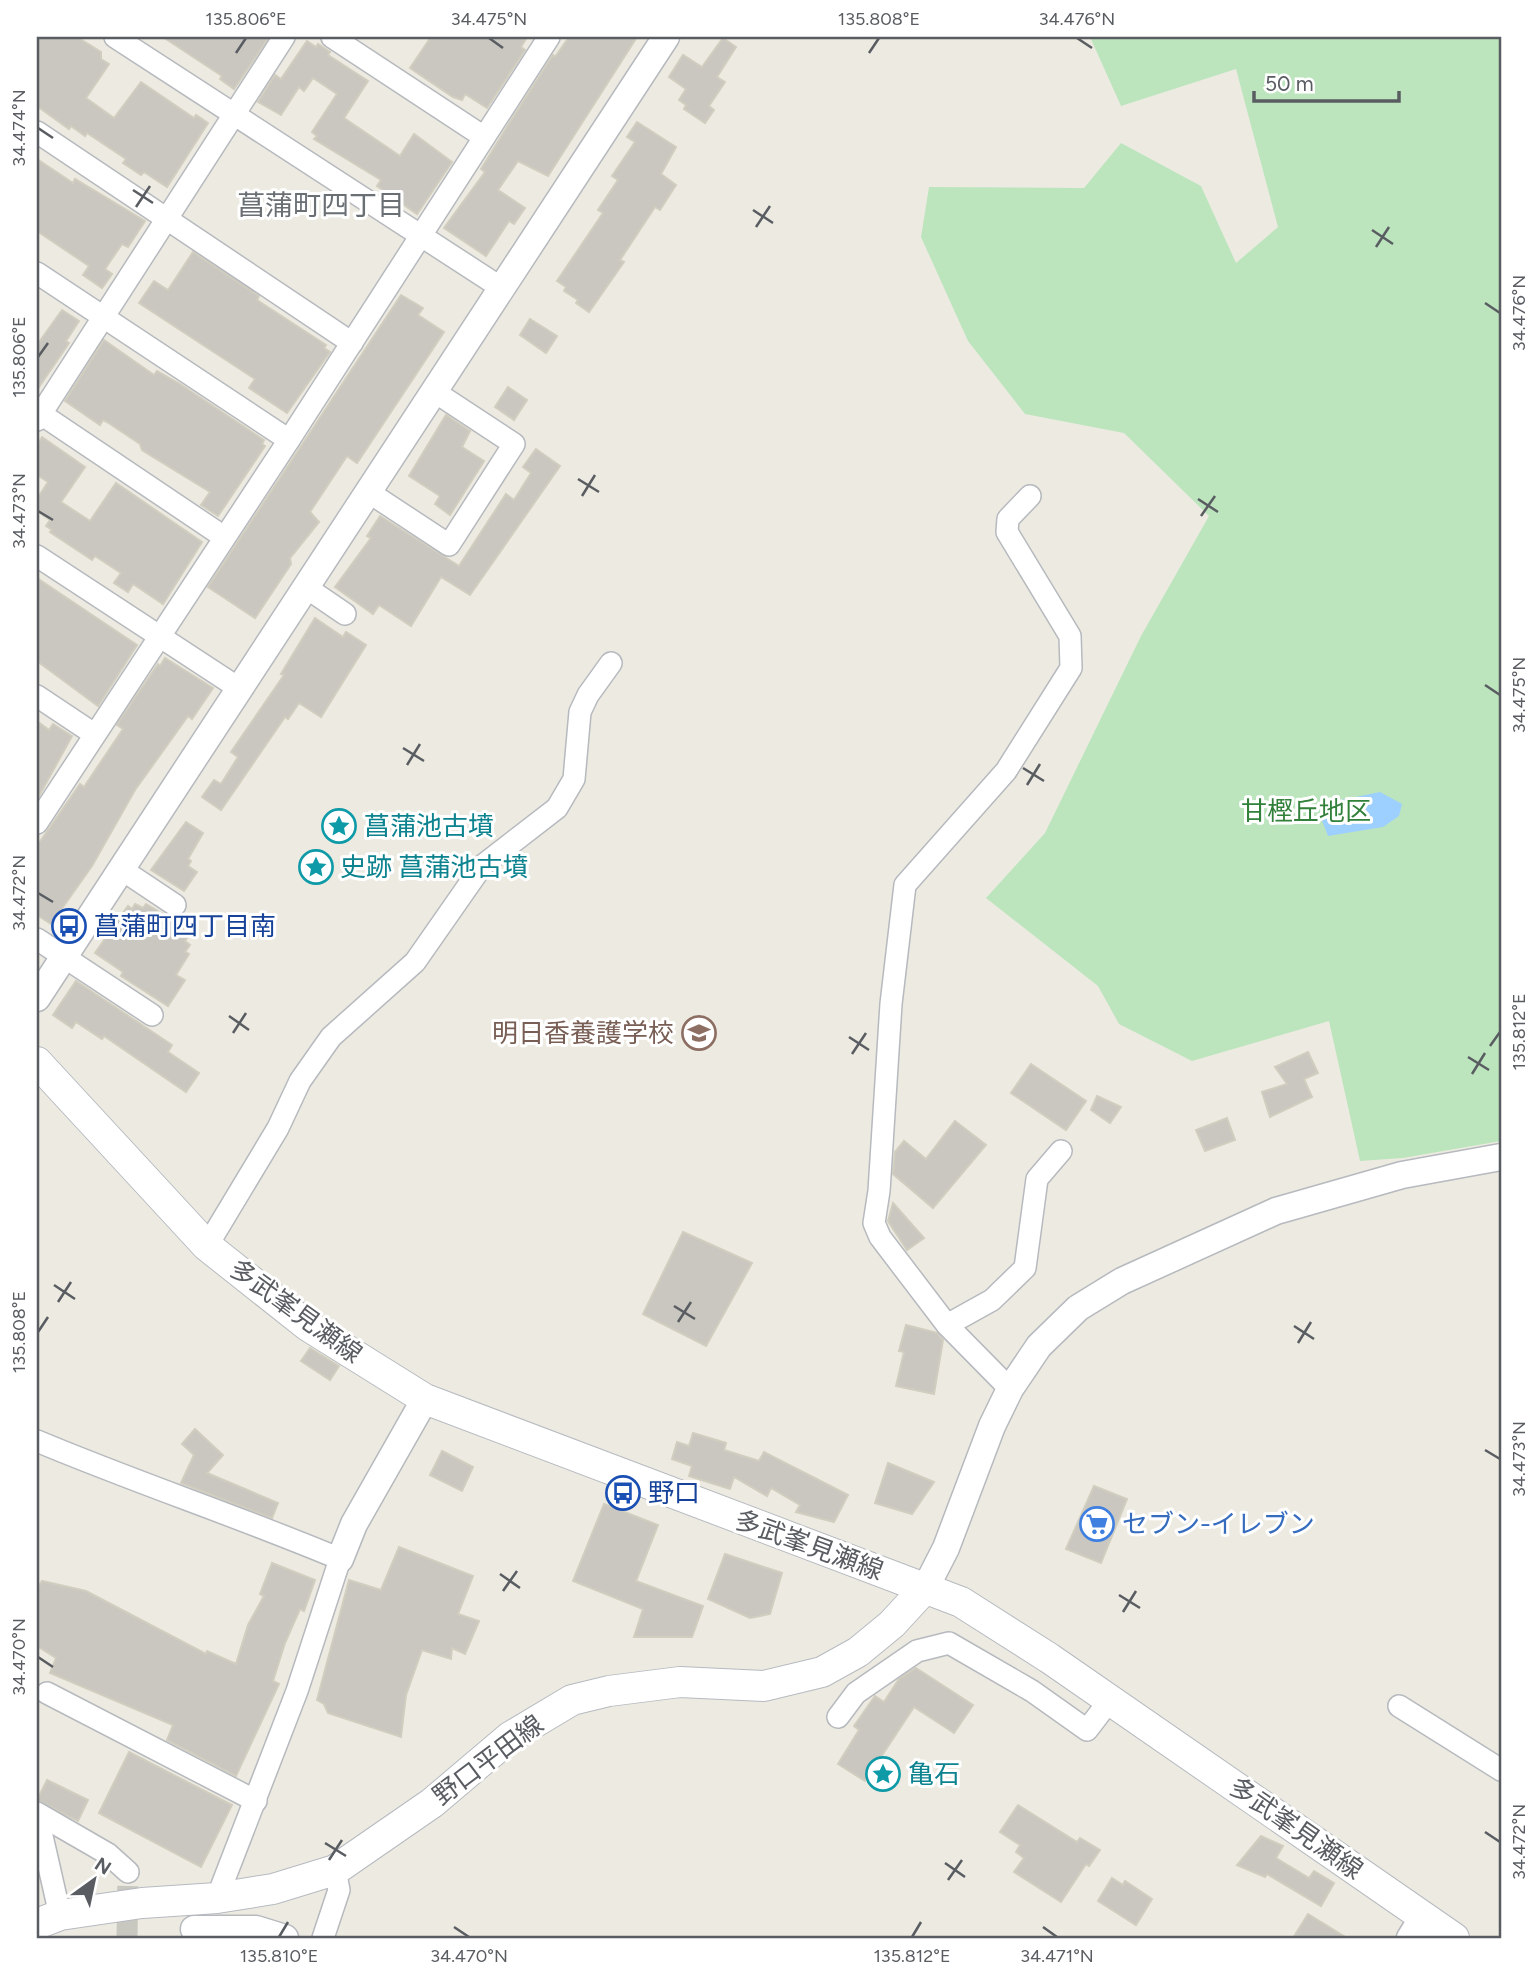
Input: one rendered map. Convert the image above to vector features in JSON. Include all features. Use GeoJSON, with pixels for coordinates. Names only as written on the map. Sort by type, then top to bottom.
{"type":"FeatureCollection","features":[{"type":"Feature","properties":{"kind":"main road","name":"多武峯見瀬線"},"geometry":{"type":"LineString","coordinates":[[37,1062],[208,1246],[308,1326],[425,1399],[629,1479],[961,1602],[1110,1700],[1417,1928],[1454,1938]]}},
{"type":"Feature","properties":{"kind":"main road","name":"野口平田線"},"geometry":{"type":"LineString","coordinates":[[49,1920],[142,1903],[217,1898],[273,1889],[335,1870],[432,1803],[510,1737],[572,1700],[609,1691],[680,1682],[764,1686],[822,1672],[867,1645],[892,1624],[926,1587]]}},
{"type":"Feature","properties":{"kind":"street"},"geometry":{"type":"LineString","coordinates":[[115,37],[503,289]]}},
{"type":"Feature","properties":{"kind":"street"},"geometry":{"type":"LineString","coordinates":[[224,537],[39,417],[284,37]]}},
{"type":"Feature","properties":{"kind":"street"},"geometry":{"type":"LineString","coordinates":[[332,37],[484,137]]}},
{"type":"Feature","properties":{"kind":"street"},"geometry":{"type":"LineString","coordinates":[[37,998],[666,37]]}},
{"type":"Feature","properties":{"kind":"street"},"geometry":{"type":"LineString","coordinates":[[37,822],[352,343],[544,38]]}},
{"type":"Feature","properties":{"kind":"street"},"geometry":{"type":"LineString","coordinates":[[37,132],[352,343]]}},
{"type":"Feature","properties":{"kind":"street"},"geometry":{"type":"LineString","coordinates":[[37,273],[289,440]]}},
{"type":"Feature","properties":{"kind":"street"},"geometry":{"type":"LineString","coordinates":[[370,493],[449,545],[457,534],[514,444],[435,392]]}},
{"type":"Feature","properties":{"kind":"street"},"geometry":{"type":"LineString","coordinates":[[1010,1389],[947,1325],[880,1237],[874,1223],[879,1191],[891,1004],[905,885],[1006,771],[1071,668],[1070,636],[1007,532],[1008,519],[1030,496]]}},
{"type":"Feature","properties":{"kind":"street"},"geometry":{"type":"LineString","coordinates":[[37,556],[240,689]]}},
{"type":"Feature","properties":{"kind":"street"},"geometry":{"type":"LineString","coordinates":[[307,588],[345,614]]}},
{"type":"Feature","properties":{"kind":"street"},"geometry":{"type":"LineString","coordinates":[[208,1246],[278,1128],[300,1082],[331,1037],[415,962],[482,866],[557,808],[574,779],[580,712],[611,663]]}},
{"type":"Feature","properties":{"kind":"street"},"geometry":{"type":"LineString","coordinates":[[37,696],[94,734]]}},
{"type":"Feature","properties":{"kind":"street"},"geometry":{"type":"LineString","coordinates":[[121,869],[175,905]]}},
{"type":"Feature","properties":{"kind":"street"},"geometry":{"type":"LineString","coordinates":[[37,939],[152,1014]]}},
{"type":"Feature","properties":{"kind":"street"},"geometry":{"type":"LineString","coordinates":[[947,1325],[992,1300],[1025,1268],[1037,1179],[1061,1152]]}},
{"type":"Feature","properties":{"kind":"street"},"geometry":{"type":"LineString","coordinates":[[926,1587],[946,1548],[992,1426],[1010,1389],[1056,1327],[1078,1308],[1122,1281],[1276,1211],[1402,1175],[1501,1157]]}},
{"type":"Feature","properties":{"kind":"street"},"geometry":{"type":"LineString","coordinates":[[191,1934],[217,1898],[256,1801],[354,1524],[425,1399]]}},
{"type":"Feature","properties":{"kind":"street"},"geometry":{"type":"LineString","coordinates":[[37,1441],[113,1473],[245,1520],[340,1559]]}},
{"type":"Feature","properties":{"kind":"street"},"geometry":{"type":"LineString","coordinates":[[838,1717],[856,1693],[918,1651],[949,1643],[1032,1692],[1087,1730],[1110,1700]]}},
{"type":"Feature","properties":{"kind":"street"},"geometry":{"type":"LineString","coordinates":[[47,1693],[256,1801]]}},
{"type":"Feature","properties":{"kind":"street"},"geometry":{"type":"LineString","coordinates":[[1399,1706],[1501,1770]]}},
{"type":"Feature","properties":{"kind":"street"},"geometry":{"type":"LineString","coordinates":[[37,1814],[108,1854],[128,1872]]}},
{"type":"Feature","properties":{"kind":"street"},"geometry":{"type":"LineString","coordinates":[[37,1814],[49,1920]]}},
{"type":"Feature","properties":{"kind":"street"},"geometry":{"type":"LineString","coordinates":[[323,1938],[339,1890],[335,1870]]}},
{"type":"Feature","properties":{"kind":"street"},"geometry":{"type":"LineString","coordinates":[[191,1934],[256,1929],[285,1938]]}},
{"type":"Feature","properties":{"kind":"green space","name":"甘樫丘地区"},"geometry":{"type":"Polygon","coordinates":[[[1090,37],[1501,37],[1501,1141],[1403,1158],[1360,1161],[1329,1021],[1192,1061],[1119,1024],[1098,986],[986,898],[1045,833],[1141,636],[1209,516],[1124,433],[1025,414],[968,341],[921,237],[929,187],[1084,188],[1121,143],[1201,186],[1236,263],[1278,227],[1236,69],[1121,106],[1090,37]]]}},
{"type":"Feature","properties":{"kind":"water"},"geometry":{"type":"Polygon","coordinates":[[[1380,792],[1402,804],[1399,816],[1383,827],[1328,836],[1321,818],[1341,800],[1380,792]]]}},
{"type":"Feature","properties":{"kind":"building"},"geometry":{"type":"Polygon","coordinates":[[[37,37],[77,37],[101,52],[101,59],[109,64],[86,98],[114,118],[141,82],[194,118],[196,115],[208,123],[167,187],[144,172],[141,175],[123,163],[126,159],[87,133],[85,136],[71,126],[69,129],[37,106],[37,37]]]}},
{"type":"Feature","properties":{"kind":"building"},"geometry":{"type":"Polygon","coordinates":[[[163,37],[269,37],[234,89],[220,79],[222,76],[163,37]]]}},
{"type":"Feature","properties":{"kind":"building"},"geometry":{"type":"Polygon","coordinates":[[[431,37],[527,37],[521,47],[525,50],[487,108],[465,94],[462,100],[453,97],[410,68],[431,37]]]}},
{"type":"Feature","properties":{"kind":"building"},"geometry":{"type":"Polygon","coordinates":[[[569,37],[637,37],[548,176],[518,161],[498,190],[525,208],[514,224],[509,221],[486,256],[444,228],[485,172],[481,169],[510,122],[553,55],[555,57],[569,37]]]}},
{"type":"Feature","properties":{"kind":"building"},"geometry":{"type":"Polygon","coordinates":[[[723,38],[736,47],[717,77],[725,82],[709,106],[714,110],[705,123],[684,109],[686,105],[679,100],[686,89],[669,77],[683,55],[702,67],[723,38]]]}},
{"type":"Feature","properties":{"kind":"building"},"geometry":{"type":"Polygon","coordinates":[[[307,41],[316,47],[318,44],[330,52],[328,55],[368,81],[344,118],[400,156],[414,134],[452,162],[417,214],[377,186],[381,180],[314,139],[317,136],[312,132],[337,94],[313,78],[304,91],[299,87],[281,115],[258,102],[275,75],[281,79],[307,41]]]}},
{"type":"Feature","properties":{"kind":"building"},"geometry":{"type":"Polygon","coordinates":[[[637,122],[676,147],[661,174],[676,185],[660,210],[655,207],[620,260],[624,262],[589,312],[576,303],[578,300],[564,291],[566,287],[557,281],[603,213],[598,210],[618,180],[612,176],[635,142],[627,137],[637,122]]]}},
{"type":"Feature","properties":{"kind":"building"},"geometry":{"type":"Polygon","coordinates":[[[37,159],[73,183],[75,179],[145,221],[128,247],[122,244],[105,269],[112,274],[102,288],[83,275],[89,266],[37,231],[37,159]]]}},
{"type":"Feature","properties":{"kind":"building"},"geometry":{"type":"Polygon","coordinates":[[[193,252],[259,296],[257,300],[326,345],[324,348],[330,352],[287,413],[249,388],[255,379],[139,303],[154,281],[168,290],[193,252]]]}},
{"type":"Feature","properties":{"kind":"building"},"geometry":{"type":"Polygon","coordinates":[[[401,295],[423,308],[418,315],[444,332],[357,463],[347,456],[310,512],[319,522],[290,558],[291,564],[255,618],[208,587],[401,295]]]}},
{"type":"Feature","properties":{"kind":"building"},"geometry":{"type":"Polygon","coordinates":[[[62,310],[79,321],[66,341],[69,343],[37,390],[37,345],[62,310]]]}},
{"type":"Feature","properties":{"kind":"building"},"geometry":{"type":"Polygon","coordinates":[[[530,319],[557,336],[546,353],[520,335],[530,319]]]}},
{"type":"Feature","properties":{"kind":"building"},"geometry":{"type":"Polygon","coordinates":[[[104,340],[154,375],[157,371],[180,384],[264,440],[262,444],[265,446],[218,516],[201,505],[210,492],[142,450],[140,444],[107,422],[103,420],[100,425],[65,401],[104,340]]]}},
{"type":"Feature","properties":{"kind":"building"},"geometry":{"type":"Polygon","coordinates":[[[508,387],[527,400],[514,420],[495,407],[508,387]]]}},
{"type":"Feature","properties":{"kind":"building"},"geometry":{"type":"Polygon","coordinates":[[[446,415],[470,431],[462,447],[484,461],[450,515],[435,504],[440,496],[409,476],[446,415]]]}},
{"type":"Feature","properties":{"kind":"building"},"geometry":{"type":"Polygon","coordinates":[[[42,437],[85,467],[61,502],[90,521],[116,483],[202,542],[163,604],[133,584],[128,592],[114,583],[121,573],[95,556],[92,560],[50,532],[52,530],[46,526],[50,520],[37,511],[37,499],[48,482],[37,475],[37,446],[42,437]]]}},
{"type":"Feature","properties":{"kind":"building"},"geometry":{"type":"Polygon","coordinates":[[[536,449],[560,466],[470,595],[441,577],[411,626],[379,605],[373,614],[335,587],[371,538],[367,536],[380,516],[459,566],[506,494],[514,500],[531,473],[523,467],[536,449]]]}},
{"type":"Feature","properties":{"kind":"building"},"geometry":{"type":"Polygon","coordinates":[[[37,578],[137,645],[98,706],[37,661],[37,578]]]}},
{"type":"Feature","properties":{"kind":"building"},"geometry":{"type":"Polygon","coordinates":[[[315,618],[343,637],[346,632],[366,645],[321,717],[299,703],[288,719],[285,717],[221,810],[202,797],[214,780],[221,784],[238,757],[231,752],[284,675],[281,674],[315,618]]]}},
{"type":"Feature","properties":{"kind":"building"},"geometry":{"type":"Polygon","coordinates":[[[165,658],[213,688],[192,719],[188,716],[135,790],[92,866],[51,924],[37,915],[37,846],[80,784],[84,787],[123,729],[117,725],[120,720],[158,664],[160,666],[165,658]]]}},
{"type":"Feature","properties":{"kind":"building"},"geometry":{"type":"Polygon","coordinates":[[[37,721],[49,730],[53,724],[72,736],[39,796],[37,794],[37,721]]]}},
{"type":"Feature","properties":{"kind":"building"},"geometry":{"type":"Polygon","coordinates":[[[186,822],[203,833],[188,859],[191,861],[188,866],[197,872],[184,891],[151,870],[186,822]]]}},
{"type":"Feature","properties":{"kind":"building"},"geometry":{"type":"Polygon","coordinates":[[[135,904],[143,908],[146,904],[192,931],[185,941],[190,945],[185,952],[189,954],[176,975],[185,980],[168,1006],[121,976],[123,972],[95,953],[128,906],[132,909],[135,904]]]}},
{"type":"Feature","properties":{"kind":"building"},"geometry":{"type":"Polygon","coordinates":[[[76,981],[172,1045],[168,1052],[199,1073],[186,1092],[104,1036],[102,1039],[76,1022],[72,1028],[53,1015],[76,981]]]}},
{"type":"Feature","properties":{"kind":"building"},"geometry":{"type":"Polygon","coordinates":[[[1308,1052],[1318,1073],[1304,1079],[1312,1097],[1270,1117],[1262,1092],[1287,1084],[1275,1067],[1308,1052]]]}},
{"type":"Feature","properties":{"kind":"building"},"geometry":{"type":"Polygon","coordinates":[[[1031,1064],[1086,1101],[1066,1130],[1011,1093],[1031,1064]]]}},
{"type":"Feature","properties":{"kind":"building"},"geometry":{"type":"Polygon","coordinates":[[[1097,1096],[1121,1107],[1110,1123],[1091,1110],[1097,1096]]]}},
{"type":"Feature","properties":{"kind":"building"},"geometry":{"type":"Polygon","coordinates":[[[1227,1118],[1235,1140],[1205,1151],[1196,1130],[1227,1118]]]}},
{"type":"Feature","properties":{"kind":"building"},"geometry":{"type":"Polygon","coordinates":[[[955,1121],[986,1145],[933,1208],[893,1174],[895,1152],[904,1141],[926,1159],[955,1121]]]}},
{"type":"Feature","properties":{"kind":"building"},"geometry":{"type":"Polygon","coordinates":[[[893,1203],[924,1238],[907,1250],[888,1221],[893,1203]]]}},
{"type":"Feature","properties":{"kind":"building"},"geometry":{"type":"Polygon","coordinates":[[[683,1232],[752,1263],[706,1346],[643,1314],[683,1232]]]}},
{"type":"Feature","properties":{"kind":"building"},"geometry":{"type":"Polygon","coordinates":[[[906,1325],[937,1333],[943,1340],[934,1394],[896,1386],[904,1352],[899,1351],[906,1325]]]}},
{"type":"Feature","properties":{"kind":"building"},"geometry":{"type":"Polygon","coordinates":[[[310,1348],[339,1366],[330,1380],[301,1361],[310,1348]]]}},
{"type":"Feature","properties":{"kind":"building"},"geometry":{"type":"Polygon","coordinates":[[[195,1429],[223,1455],[207,1473],[278,1503],[272,1518],[181,1483],[194,1455],[182,1444],[195,1429]]]}},
{"type":"Feature","properties":{"kind":"building"},"geometry":{"type":"Polygon","coordinates":[[[693,1433],[726,1443],[724,1450],[759,1461],[764,1452],[848,1495],[834,1522],[796,1512],[800,1505],[771,1488],[767,1496],[734,1477],[730,1489],[689,1476],[692,1466],[672,1459],[677,1442],[689,1446],[693,1433]]]}},
{"type":"Feature","properties":{"kind":"building"},"geometry":{"type":"Polygon","coordinates":[[[442,1451],[473,1467],[462,1491],[430,1475],[442,1451]]]}},
{"type":"Feature","properties":{"kind":"building"},"geometry":{"type":"Polygon","coordinates":[[[888,1463],[934,1482],[912,1514],[875,1503],[888,1463]]]}},
{"type":"Feature","properties":{"kind":"building","name":"セブン-イレブン"},"geometry":{"type":"Polygon","coordinates":[[[1094,1486],[1127,1499],[1101,1563],[1066,1549],[1094,1486]]]}},
{"type":"Feature","properties":{"kind":"building"},"geometry":{"type":"Polygon","coordinates":[[[604,1504],[658,1525],[636,1581],[703,1606],[692,1637],[634,1637],[643,1609],[573,1581],[604,1504]]]}},
{"type":"Feature","properties":{"kind":"building"},"geometry":{"type":"Polygon","coordinates":[[[399,1547],[473,1576],[458,1614],[479,1621],[465,1654],[452,1648],[451,1659],[422,1650],[406,1695],[401,1737],[328,1713],[324,1704],[317,1700],[349,1580],[381,1590],[399,1547]]]}},
{"type":"Feature","properties":{"kind":"building"},"geometry":{"type":"Polygon","coordinates":[[[725,1554],[782,1573],[770,1614],[750,1618],[708,1599],[725,1554]]]}},
{"type":"Feature","properties":{"kind":"building"},"geometry":{"type":"Polygon","coordinates":[[[272,1563],[315,1580],[304,1611],[300,1609],[285,1643],[273,1681],[279,1684],[236,1776],[167,1740],[173,1725],[50,1673],[56,1658],[37,1646],[37,1589],[42,1581],[86,1591],[206,1654],[207,1651],[236,1664],[248,1625],[264,1596],[260,1594],[272,1563]]]}},
{"type":"Feature","properties":{"kind":"building"},"geometry":{"type":"Polygon","coordinates":[[[916,1668],[973,1705],[954,1733],[914,1707],[865,1781],[838,1764],[859,1730],[854,1726],[875,1696],[884,1702],[899,1679],[916,1668]]]}},
{"type":"Feature","properties":{"kind":"building"},"geometry":{"type":"Polygon","coordinates":[[[129,1752],[232,1805],[201,1867],[99,1813],[129,1752]]]}},
{"type":"Feature","properties":{"kind":"building"},"geometry":{"type":"Polygon","coordinates":[[[47,1780],[88,1800],[78,1821],[37,1800],[47,1780]]]}},
{"type":"Feature","properties":{"kind":"building"},"geometry":{"type":"Polygon","coordinates":[[[1018,1805],[1077,1842],[1080,1838],[1100,1850],[1089,1866],[1086,1864],[1061,1902],[1014,1872],[1024,1858],[1016,1852],[1020,1845],[1000,1832],[1018,1805]]]}},
{"type":"Feature","properties":{"kind":"building"},"geometry":{"type":"Polygon","coordinates":[[[1261,1836],[1283,1846],[1276,1858],[1309,1878],[1314,1871],[1334,1883],[1321,1906],[1267,1874],[1265,1877],[1237,1865],[1261,1836]]]}},
{"type":"Feature","properties":{"kind":"building"},"geometry":{"type":"Polygon","coordinates":[[[1112,1878],[1123,1885],[1125,1881],[1152,1899],[1136,1925],[1098,1901],[1112,1878]]]}},
{"type":"Feature","properties":{"kind":"building"},"geometry":{"type":"Polygon","coordinates":[[[1308,1914],[1347,1938],[1293,1938],[1308,1914]]]}},
{"type":"Feature","properties":{"kind":"tunnel"},"geometry":{"type":"LineString","coordinates":[[127,1938],[128,1872]]}},
{"type":"Feature","properties":{"kind":"place","name":"菖蒲池古墳"},"geometry":{"type":"Point","coordinates":[339,826]}},
{"type":"Feature","properties":{"kind":"place","name":"史跡 菖蒲池古墳"},"geometry":{"type":"Point","coordinates":[316,867]}},
{"type":"Feature","properties":{"kind":"place","name":"菖蒲町四丁目南"},"geometry":{"type":"Point","coordinates":[69,926]}},
{"type":"Feature","properties":{"kind":"place","name":"明日香養護学校"},"geometry":{"type":"Point","coordinates":[699,1033]}},
{"type":"Feature","properties":{"kind":"place","name":"野口"},"geometry":{"type":"Point","coordinates":[623,1493]}},
{"type":"Feature","properties":{"kind":"place","name":"セブン-イレブン"},"geometry":{"type":"Point","coordinates":[1097,1524]}},
{"type":"Feature","properties":{"kind":"place","name":"亀石"},"geometry":{"type":"Point","coordinates":[883,1774]}},
{"type":"Feature","properties":{"kind":"district","name":"菖蒲町四丁目"},"geometry":{"type":"Point","coordinates":[321,205]}}]}
